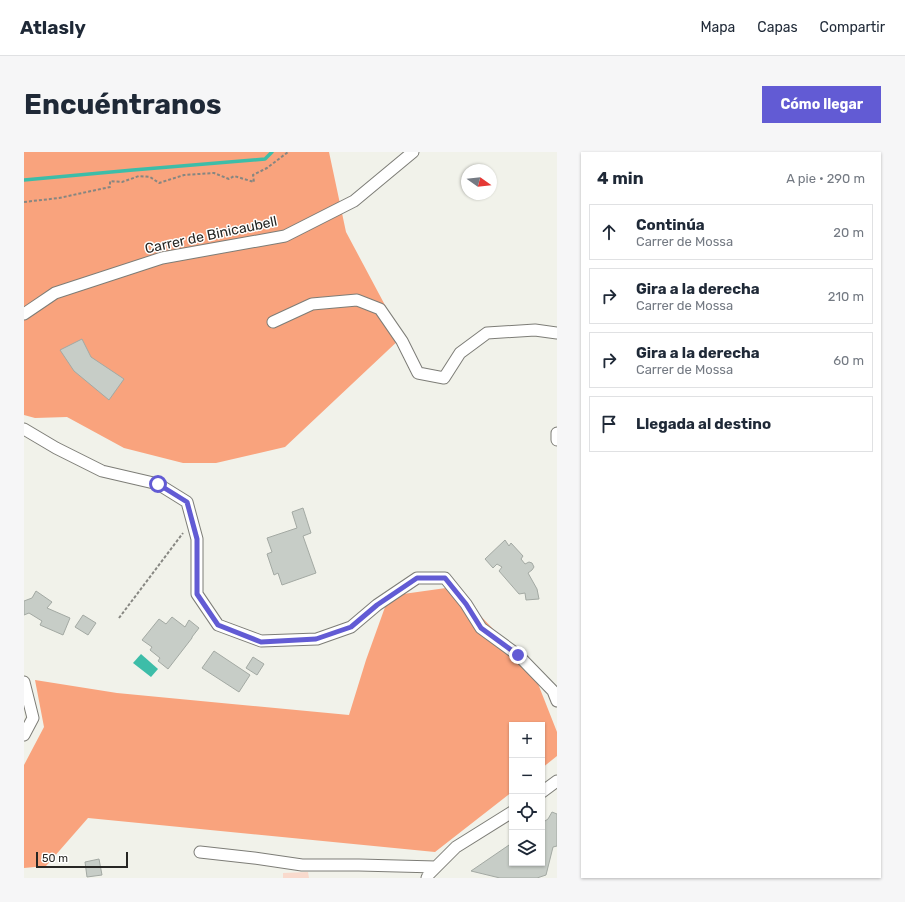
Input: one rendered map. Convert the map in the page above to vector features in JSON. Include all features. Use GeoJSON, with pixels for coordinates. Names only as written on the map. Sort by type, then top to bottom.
{"type":"FeatureCollection","features":[{"type":"Feature","properties":{"kind":"street","name":"Carrer de Binicaubell"},"geometry":{"type":"LineString","coordinates":[[24,314],[55,293],[162,258],[286,236],[354,201],[413,152]]}},
{"type":"Feature","properties":{"kind":"street"},"geometry":{"type":"LineString","coordinates":[[273,322],[312,304],[357,300],[380,309],[402,341],[418,373],[444,378],[460,353],[487,333],[535,330],[557,333]]}},
{"type":"Feature","properties":{"kind":"street"},"geometry":{"type":"LineString","coordinates":[[24,429],[56,448],[102,471],[158,484],[187,502],[197,539],[197,594],[218,625],[261,642],[316,639],[351,627],[377,605],[417,578],[445,578],[466,604],[481,628],[518,655],[553,691],[557,700]]}},
{"type":"Feature","properties":{"kind":"street"},"geometry":{"type":"LineString","coordinates":[[557,433],[557,440]]}},
{"type":"Feature","properties":{"kind":"street"},"geometry":{"type":"LineString","coordinates":[[24,682],[33,718],[24,735]]}},
{"type":"Feature","properties":{"kind":"street"},"geometry":{"type":"LineString","coordinates":[[545,790],[557,781]]}},
{"type":"Feature","properties":{"kind":"street"},"geometry":{"type":"LineString","coordinates":[[427,878],[429,874],[456,847],[509,814]]}},
{"type":"Feature","properties":{"kind":"street"},"geometry":{"type":"LineString","coordinates":[[200,852],[302,865],[436,867]]}},
{"type":"Feature","properties":{"kind":"path"},"geometry":{"type":"LineString","coordinates":[[24,202],[59,198],[110,187],[110,181],[122,182],[139,176],[150,177],[158,183],[184,174],[214,172],[229,179],[234,176],[254,182],[253,175],[268,168],[288,152]]}},
{"type":"Feature","properties":{"kind":"path"},"geometry":{"type":"LineString","coordinates":[[119,618],[192,521]]}},
{"type":"Feature","properties":{"kind":"shaded area"},"geometry":{"type":"Polygon","coordinates":[[[24,152],[329,152],[346,232],[402,337],[285,447],[216,463],[183,463],[124,448],[67,417],[35,418],[24,415],[24,152]]]}},
{"type":"Feature","properties":{"kind":"shaded area"},"geometry":{"type":"Polygon","coordinates":[[[453,587],[533,671],[557,732],[557,756],[545,766],[545,722],[509,722],[509,794],[435,852],[88,818],[46,866],[24,868],[24,765],[44,727],[35,680],[117,693],[349,715],[366,660],[389,596],[453,587]]]}},
{"type":"Feature","properties":{"kind":"shaded area"},"geometry":{"type":"Polygon","coordinates":[[[141,654],[158,669],[151,677],[133,663],[141,654]]]}},
{"type":"Feature","properties":{"kind":"shaded area"},"geometry":{"type":"Polygon","coordinates":[[[308,872],[309,878],[283,878],[283,873],[308,872]]]}},
{"type":"Feature","properties":{"kind":"building"},"geometry":{"type":"Polygon","coordinates":[[[82,339],[91,357],[124,379],[109,400],[74,371],[60,350],[82,339]]]}},
{"type":"Feature","properties":{"kind":"building"},"geometry":{"type":"Polygon","coordinates":[[[303,508],[311,533],[303,536],[316,573],[282,585],[278,573],[274,575],[267,554],[272,552],[267,538],[297,528],[292,512],[303,508]]]}},
{"type":"Feature","properties":{"kind":"building"},"geometry":{"type":"Polygon","coordinates":[[[505,540],[509,546],[511,543],[523,556],[521,559],[525,564],[529,562],[532,563],[534,567],[528,573],[537,589],[539,599],[526,600],[525,593],[519,594],[499,571],[502,567],[497,564],[493,568],[485,559],[505,540]]]}},
{"type":"Feature","properties":{"kind":"building"},"geometry":{"type":"Polygon","coordinates":[[[36,591],[52,602],[47,608],[70,618],[63,635],[40,625],[42,621],[29,613],[24,615],[24,601],[32,598],[36,591]]]}},
{"type":"Feature","properties":{"kind":"building"},"geometry":{"type":"Polygon","coordinates":[[[83,615],[96,623],[88,635],[75,627],[83,615]]]}},
{"type":"Feature","properties":{"kind":"building"},"geometry":{"type":"Polygon","coordinates":[[[172,617],[185,627],[189,620],[199,628],[168,669],[158,661],[160,658],[150,650],[152,647],[142,640],[159,619],[166,624],[172,617]]]}},
{"type":"Feature","properties":{"kind":"building"},"geometry":{"type":"Polygon","coordinates":[[[214,651],[250,675],[239,692],[202,668],[214,651]]]}},
{"type":"Feature","properties":{"kind":"building"},"geometry":{"type":"Polygon","coordinates":[[[253,657],[264,664],[257,675],[246,668],[253,657]]]}},
{"type":"Feature","properties":{"kind":"building"},"geometry":{"type":"Polygon","coordinates":[[[552,812],[557,814],[557,846],[553,847],[546,875],[537,878],[500,878],[471,871],[509,845],[509,866],[545,866],[545,821],[552,812]]]}},
{"type":"Feature","properties":{"kind":"building"},"geometry":{"type":"Polygon","coordinates":[[[99,859],[102,875],[87,877],[85,862],[99,859]]]}},
{"type":"Feature","properties":{"kind":"waterway"},"geometry":{"type":"LineString","coordinates":[[24,180],[265,159],[272,152]]}},
{"type":"Feature","properties":{"kind":"route"},"geometry":{"type":"LineString","coordinates":[[158,484],[187,502],[197,539],[197,594],[218,625],[261,642],[316,639],[351,627],[377,605],[417,578],[445,578],[466,604],[481,628],[518,655]]}}]}
